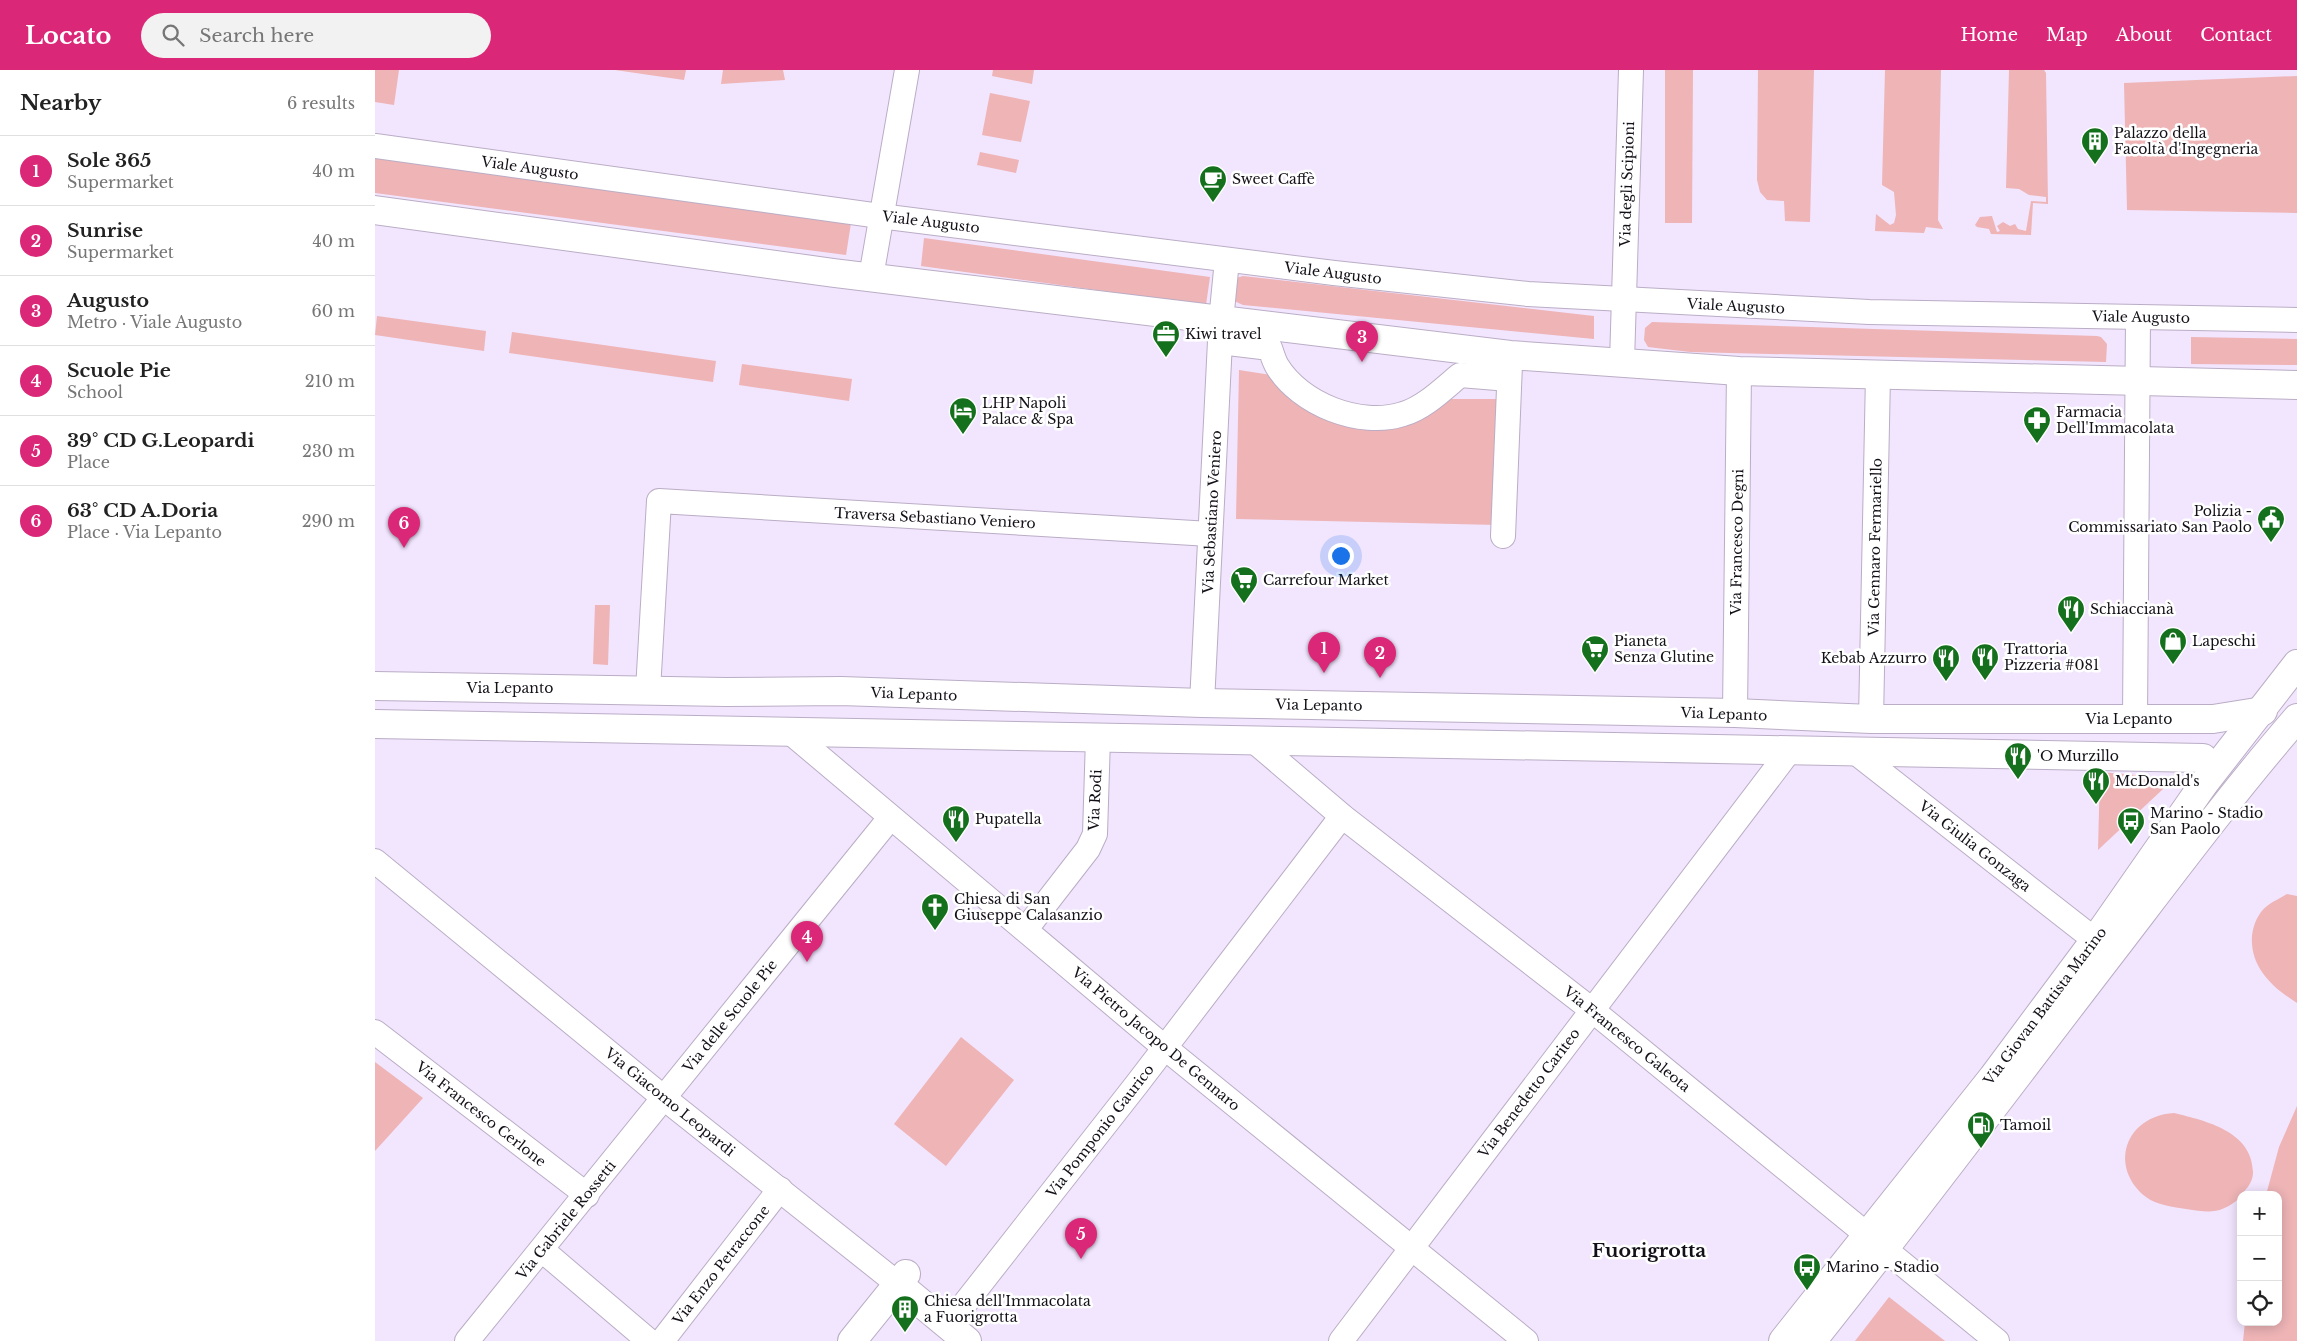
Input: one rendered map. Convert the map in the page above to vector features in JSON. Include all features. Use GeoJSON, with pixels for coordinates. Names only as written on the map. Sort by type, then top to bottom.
{"type":"FeatureCollection","features":[{"type":"Feature","properties":{"kind":"street"},"geometry":{"type":"LineString","coordinates":[[871,277],[907,70]]}},
{"type":"Feature","properties":{"kind":"street","name":"Via degli Scipioni"},"geometry":{"type":"LineString","coordinates":[[1621,362],[1631,70]]}},
{"type":"Feature","properties":{"kind":"street","name":"Viale Augusto"},"geometry":{"type":"LineString","coordinates":[[375,146],[881,216],[1227,260],[1499,291],[1869,312],[2297,320]]}},
{"type":"Feature","properties":{"kind":"street"},"geometry":{"type":"LineString","coordinates":[[375,210],[871,277],[1221,332],[1510,367]]}},
{"type":"Feature","properties":{"kind":"street","name":"Via Sebastiano Veniero"},"geometry":{"type":"LineString","coordinates":[[1202,702],[1221,332],[1227,260]]}},
{"type":"Feature","properties":{"kind":"street"},"geometry":{"type":"LineString","coordinates":[[2135,719],[2138,317]]}},
{"type":"Feature","properties":{"kind":"street"},"geometry":{"type":"LineString","coordinates":[[1221,332],[1270,348],[1277,366],[1305,394],[1321,404],[1359,418],[1380,418],[1403,414],[1423,404],[1460,375],[1510,367],[1621,362],[1739,371],[2297,385]]}},
{"type":"Feature","properties":{"kind":"street"},"geometry":{"type":"LineString","coordinates":[[1503,536],[1510,367]]}},
{"type":"Feature","properties":{"kind":"street","name":"Via Francesco Degni"},"geometry":{"type":"LineString","coordinates":[[1735,713],[1739,371]]}},
{"type":"Feature","properties":{"kind":"street","name":"Via Gennaro Fermariello"},"geometry":{"type":"LineString","coordinates":[[1871,720],[1878,375]]}},
{"type":"Feature","properties":{"kind":"street","name":"Traversa Sebastiano Veniero"},"geometry":{"type":"LineString","coordinates":[[648,690],[659,501],[1210,534]]}},
{"type":"Feature","properties":{"kind":"street","name":"Via Giovan Battista Marino"},"geometry":{"type":"LineString","coordinates":[[1812,1341],[1878,1242],[1993,1077],[2095,940],[2203,785],[2263,711],[2297,664]]}},
{"type":"Feature","properties":{"kind":"street","name":"Via Lepanto"},"geometry":{"type":"LineString","coordinates":[[375,686],[841,691],[1202,702],[1735,713],[1871,720],[2213,719],[2263,711]]}},
{"type":"Feature","properties":{"kind":"street"},"geometry":{"type":"LineString","coordinates":[[1202,702],[1254,740]]}},
{"type":"Feature","properties":{"kind":"street"},"geometry":{"type":"LineString","coordinates":[[1825,718],[1826,751]]}},
{"type":"Feature","properties":{"kind":"street","name":"Via Giovan Battista Marino"},"geometry":{"type":"LineString","coordinates":[[1783,1341],[1878,1242],[2260,761],[2297,718]]}},
{"type":"Feature","properties":{"kind":"street"},"geometry":{"type":"LineString","coordinates":[[375,724],[2203,758],[2212,771],[2203,785]]}},
{"type":"Feature","properties":{"kind":"street","name":"Via Pietro Jacopo De Gennaro"},"geometry":{"type":"LineString","coordinates":[[790,732],[1164,1047],[1526,1341]]}},
{"type":"Feature","properties":{"kind":"street","name":"Via Rodi"},"geometry":{"type":"LineString","coordinates":[[1026,929],[1089,849],[1095,834],[1098,738]]}},
{"type":"Feature","properties":{"kind":"street","name":"Via Francesco Galeota"},"geometry":{"type":"LineString","coordinates":[[1254,740],[1341,816],[1592,1010],[1997,1341]]}},
{"type":"Feature","properties":{"kind":"street","name":"Via Benedetto Cariteo"},"geometry":{"type":"LineString","coordinates":[[1341,1341],[1790,750]]}},
{"type":"Feature","properties":{"kind":"street","name":"Via Giulia Gonzaga"},"geometry":{"type":"LineString","coordinates":[[1855,752],[2095,940]]}},
{"type":"Feature","properties":{"kind":"street","name":"Via Pomponio Gaurico"},"geometry":{"type":"LineString","coordinates":[[958,1333],[1164,1047],[1341,816]]}},
{"type":"Feature","properties":{"kind":"street","name":"Via delle Scuole Pie"},"geometry":{"type":"LineString","coordinates":[[664,1098],[890,818]]}},
{"type":"Feature","properties":{"kind":"street","name":"Via Giacomo Leopardi"},"geometry":{"type":"LineString","coordinates":[[375,861],[664,1098],[780,1189],[902,1279],[958,1333]]}},
{"type":"Feature","properties":{"kind":"street","name":"Via Francesco Cerlone"},"geometry":{"type":"LineString","coordinates":[[375,1032],[587,1195]]}},
{"type":"Feature","properties":{"kind":"street","name":"Via Gabriele Rossetti"},"geometry":{"type":"LineString","coordinates":[[467,1341],[664,1098]]}},
{"type":"Feature","properties":{"kind":"street","name":"Via Enzo Petraccone"},"geometry":{"type":"LineString","coordinates":[[662,1341],[780,1189]]}},
{"type":"Feature","properties":{"kind":"street"},"geometry":{"type":"LineString","coordinates":[[542,1250],[649,1341]]}},
{"type":"Feature","properties":{"kind":"street"},"geometry":{"type":"LineString","coordinates":[[852,1341],[902,1279]]}},
{"type":"Feature","properties":{"kind":"shaded area"},"geometry":{"type":"Polygon","coordinates":[[[375,70],[399,70],[394,105],[375,102],[375,70]]]}},
{"type":"Feature","properties":{"kind":"shaded area"},"geometry":{"type":"Polygon","coordinates":[[[615,70],[686,70],[684,80],[615,70]]]}},
{"type":"Feature","properties":{"kind":"shaded area"},"geometry":{"type":"Polygon","coordinates":[[[723,70],[783,70],[785,80],[721,84],[723,70]]]}},
{"type":"Feature","properties":{"kind":"shaded area"},"geometry":{"type":"Polygon","coordinates":[[[993,70],[1034,70],[1032,84],[992,76],[993,70]]]}},
{"type":"Feature","properties":{"kind":"shaded area"},"geometry":{"type":"Polygon","coordinates":[[[1665,70],[1693,70],[1692,223],[1665,223],[1665,70]]]}},
{"type":"Feature","properties":{"kind":"shaded area"},"geometry":{"type":"Polygon","coordinates":[[[1758,70],[1814,70],[1810,222],[1785,221],[1784,201],[1767,200],[1760,192],[1757,180],[1758,70]]]}},
{"type":"Feature","properties":{"kind":"shaded area"},"geometry":{"type":"Polygon","coordinates":[[[1885,70],[1941,70],[1938,220],[1943,229],[1926,227],[1924,233],[1875,231],[1876,214],[1890,225],[1894,223],[1896,215],[1894,192],[1882,185],[1885,70]]]}},
{"type":"Feature","properties":{"kind":"shaded area"},"geometry":{"type":"Polygon","coordinates":[[[2009,70],[2044,70],[2046,73],[2048,204],[2033,203],[2031,235],[1991,234],[1989,229],[1975,225],[1980,217],[1992,216],[1997,232],[2000,231],[1997,226],[2003,222],[2010,226],[2015,224],[2018,229],[2026,231],[2031,201],[2046,202],[2046,197],[2029,195],[2019,189],[2006,188],[2009,70]]]}},
{"type":"Feature","properties":{"kind":"shaded area"},"geometry":{"type":"Polygon","coordinates":[[[2297,76],[2297,213],[2127,210],[2124,83],[2297,76]]]}},
{"type":"Feature","properties":{"kind":"shaded area"},"geometry":{"type":"Polygon","coordinates":[[[990,93],[1030,101],[1021,142],[982,135],[990,93]]]}},
{"type":"Feature","properties":{"kind":"shaded area"},"geometry":{"type":"Polygon","coordinates":[[[980,152],[1019,160],[1016,173],[977,165],[980,152]]]}},
{"type":"Feature","properties":{"kind":"shaded area"},"geometry":{"type":"Polygon","coordinates":[[[375,153],[851,223],[846,255],[375,193],[375,153]]]}},
{"type":"Feature","properties":{"kind":"shaded area"},"geometry":{"type":"Polygon","coordinates":[[[924,238],[1210,277],[1206,305],[921,266],[924,238]]]}},
{"type":"Feature","properties":{"kind":"shaded area"},"geometry":{"type":"Polygon","coordinates":[[[1243,276],[1594,316],[1594,339],[1243,305],[1232,300],[1233,279],[1243,276]]]}},
{"type":"Feature","properties":{"kind":"shaded area"},"geometry":{"type":"Polygon","coordinates":[[[377,316],[486,331],[484,351],[375,335],[377,316]]]}},
{"type":"Feature","properties":{"kind":"shaded area"},"geometry":{"type":"Polygon","coordinates":[[[1652,322],[2097,336],[2101,337],[2107,344],[2106,362],[1690,352],[1648,347],[1644,340],[1645,328],[1652,322]]]}},
{"type":"Feature","properties":{"kind":"shaded area"},"geometry":{"type":"Polygon","coordinates":[[[512,332],[716,361],[713,382],[509,353],[512,332]]]}},
{"type":"Feature","properties":{"kind":"shaded area"},"geometry":{"type":"Polygon","coordinates":[[[2191,337],[2297,339],[2297,365],[2191,364],[2191,337]]]}},
{"type":"Feature","properties":{"kind":"shaded area"},"geometry":{"type":"Polygon","coordinates":[[[742,364],[852,379],[849,401],[739,385],[742,364]]]}},
{"type":"Feature","properties":{"kind":"shaded area"},"geometry":{"type":"Polygon","coordinates":[[[1239,370],[1271,375],[1323,417],[1442,399],[1500,399],[1498,525],[1236,519],[1239,370]]]}},
{"type":"Feature","properties":{"kind":"shaded area"},"geometry":{"type":"Polygon","coordinates":[[[595,605],[610,605],[608,665],[593,664],[595,605]]]}},
{"type":"Feature","properties":{"kind":"shaded area"},"geometry":{"type":"Polygon","coordinates":[[[2100,772],[2171,778],[2163,789],[2098,850],[2100,772]]]}},
{"type":"Feature","properties":{"kind":"shaded area"},"geometry":{"type":"Polygon","coordinates":[[[2287,894],[2297,896],[2297,1003],[2279,990],[2264,975],[2252,947],[2252,936],[2259,916],[2269,904],[2287,894]]]}},
{"type":"Feature","properties":{"kind":"shaded area"},"geometry":{"type":"Polygon","coordinates":[[[961,1037],[1014,1080],[946,1166],[894,1124],[961,1037]]]}},
{"type":"Feature","properties":{"kind":"shaded area"},"geometry":{"type":"Polygon","coordinates":[[[375,1062],[423,1098],[375,1151],[375,1062]]]}},
{"type":"Feature","properties":{"kind":"shaded area"},"geometry":{"type":"Polygon","coordinates":[[[2297,1106],[2297,1341],[2243,1341],[2245,1326],[2282,1326],[2282,1191],[2267,1191],[2279,1147],[2297,1106]]]}},
{"type":"Feature","properties":{"kind":"shaded area"},"geometry":{"type":"Polygon","coordinates":[[[2174,1113],[2213,1124],[2236,1137],[2245,1147],[2251,1158],[2253,1172],[2253,1177],[2244,1191],[2237,1191],[2237,1200],[2221,1210],[2195,1210],[2160,1204],[2150,1200],[2134,1185],[2127,1172],[2125,1158],[2127,1145],[2134,1133],[2144,1123],[2157,1116],[2174,1113]]]}},
{"type":"Feature","properties":{"kind":"shaded area"},"geometry":{"type":"Polygon","coordinates":[[[1889,1297],[1945,1341],[1855,1341],[1889,1297]]]}},
{"type":"Feature","properties":{"kind":"place","name":"Palazzo della Facoltà d'Ingegneria"},"geometry":{"type":"Point","coordinates":[2095,165]}},
{"type":"Feature","properties":{"kind":"place","name":"Sweet Caffè"},"geometry":{"type":"Point","coordinates":[1213,203]}},
{"type":"Feature","properties":{"kind":"place","name":"Kiwi travel"},"geometry":{"type":"Point","coordinates":[1166,358]}},
{"type":"Feature","properties":{"kind":"place","name":"Augusto"},"geometry":{"type":"Point","coordinates":[1362,362]}},
{"type":"Feature","properties":{"kind":"place","name":"LHP Napoli Palace & Spa"},"geometry":{"type":"Point","coordinates":[963,435]}},
{"type":"Feature","properties":{"kind":"place","name":"Farmacia Dell'Immacolata"},"geometry":{"type":"Point","coordinates":[2037,444]}},
{"type":"Feature","properties":{"kind":"place","name":"Polizia - Commissariato San Paolo"},"geometry":{"type":"Point","coordinates":[2271,543]}},
{"type":"Feature","properties":{"kind":"place","name":"63° CD A.Doria"},"geometry":{"type":"Point","coordinates":[404,548]}},
{"type":"Feature","properties":{"kind":"place","name":"Carrefour Market"},"geometry":{"type":"Point","coordinates":[1244,604]}},
{"type":"Feature","properties":{"kind":"place","name":"Schiaccianà"},"geometry":{"type":"Point","coordinates":[2071,633]}},
{"type":"Feature","properties":{"kind":"place","name":"Lapeschi"},"geometry":{"type":"Point","coordinates":[2173,665]}},
{"type":"Feature","properties":{"kind":"place","name":"Sole 365"},"geometry":{"type":"Point","coordinates":[1324,673]}},
{"type":"Feature","properties":{"kind":"place","name":"Pianeta Senza Glutine"},"geometry":{"type":"Point","coordinates":[1595,673]}},
{"type":"Feature","properties":{"kind":"place","name":"Sunrise"},"geometry":{"type":"Point","coordinates":[1380,678]}},
{"type":"Feature","properties":{"kind":"place","name":"Trattoria Pizzeria #081"},"geometry":{"type":"Point","coordinates":[1985,681]}},
{"type":"Feature","properties":{"kind":"place","name":"Kebab Azzurro"},"geometry":{"type":"Point","coordinates":[1946,682]}},
{"type":"Feature","properties":{"kind":"place","name":"'O Murzillo"},"geometry":{"type":"Point","coordinates":[2018,780]}},
{"type":"Feature","properties":{"kind":"place","name":"McDonald's"},"geometry":{"type":"Point","coordinates":[2096,805]}},
{"type":"Feature","properties":{"kind":"place","name":"Pupatella"},"geometry":{"type":"Point","coordinates":[956,843]}},
{"type":"Feature","properties":{"kind":"place","name":"Marino - Stadio San Paolo"},"geometry":{"type":"Point","coordinates":[2131,845]}},
{"type":"Feature","properties":{"kind":"place","name":"Chiesa di San Giuseppe Calasanzio"},"geometry":{"type":"Point","coordinates":[935,931]}},
{"type":"Feature","properties":{"kind":"place","name":"Scuole Pie"},"geometry":{"type":"Point","coordinates":[807,962]}},
{"type":"Feature","properties":{"kind":"place","name":"Tamoil"},"geometry":{"type":"Point","coordinates":[1981,1149]}},
{"type":"Feature","properties":{"kind":"place","name":"39° CD G.Leopardi"},"geometry":{"type":"Point","coordinates":[1081,1259]}},
{"type":"Feature","properties":{"kind":"place","name":"Marino - Stadio"},"geometry":{"type":"Point","coordinates":[1807,1291]}},
{"type":"Feature","properties":{"kind":"place","name":"Chiesa dell'Immacolata a Fuorigrotta"},"geometry":{"type":"Point","coordinates":[905,1333]}},
{"type":"Feature","properties":{"kind":"district","name":"Fuorigrotta"},"geometry":{"type":"Point","coordinates":[1649,1250]}}]}
